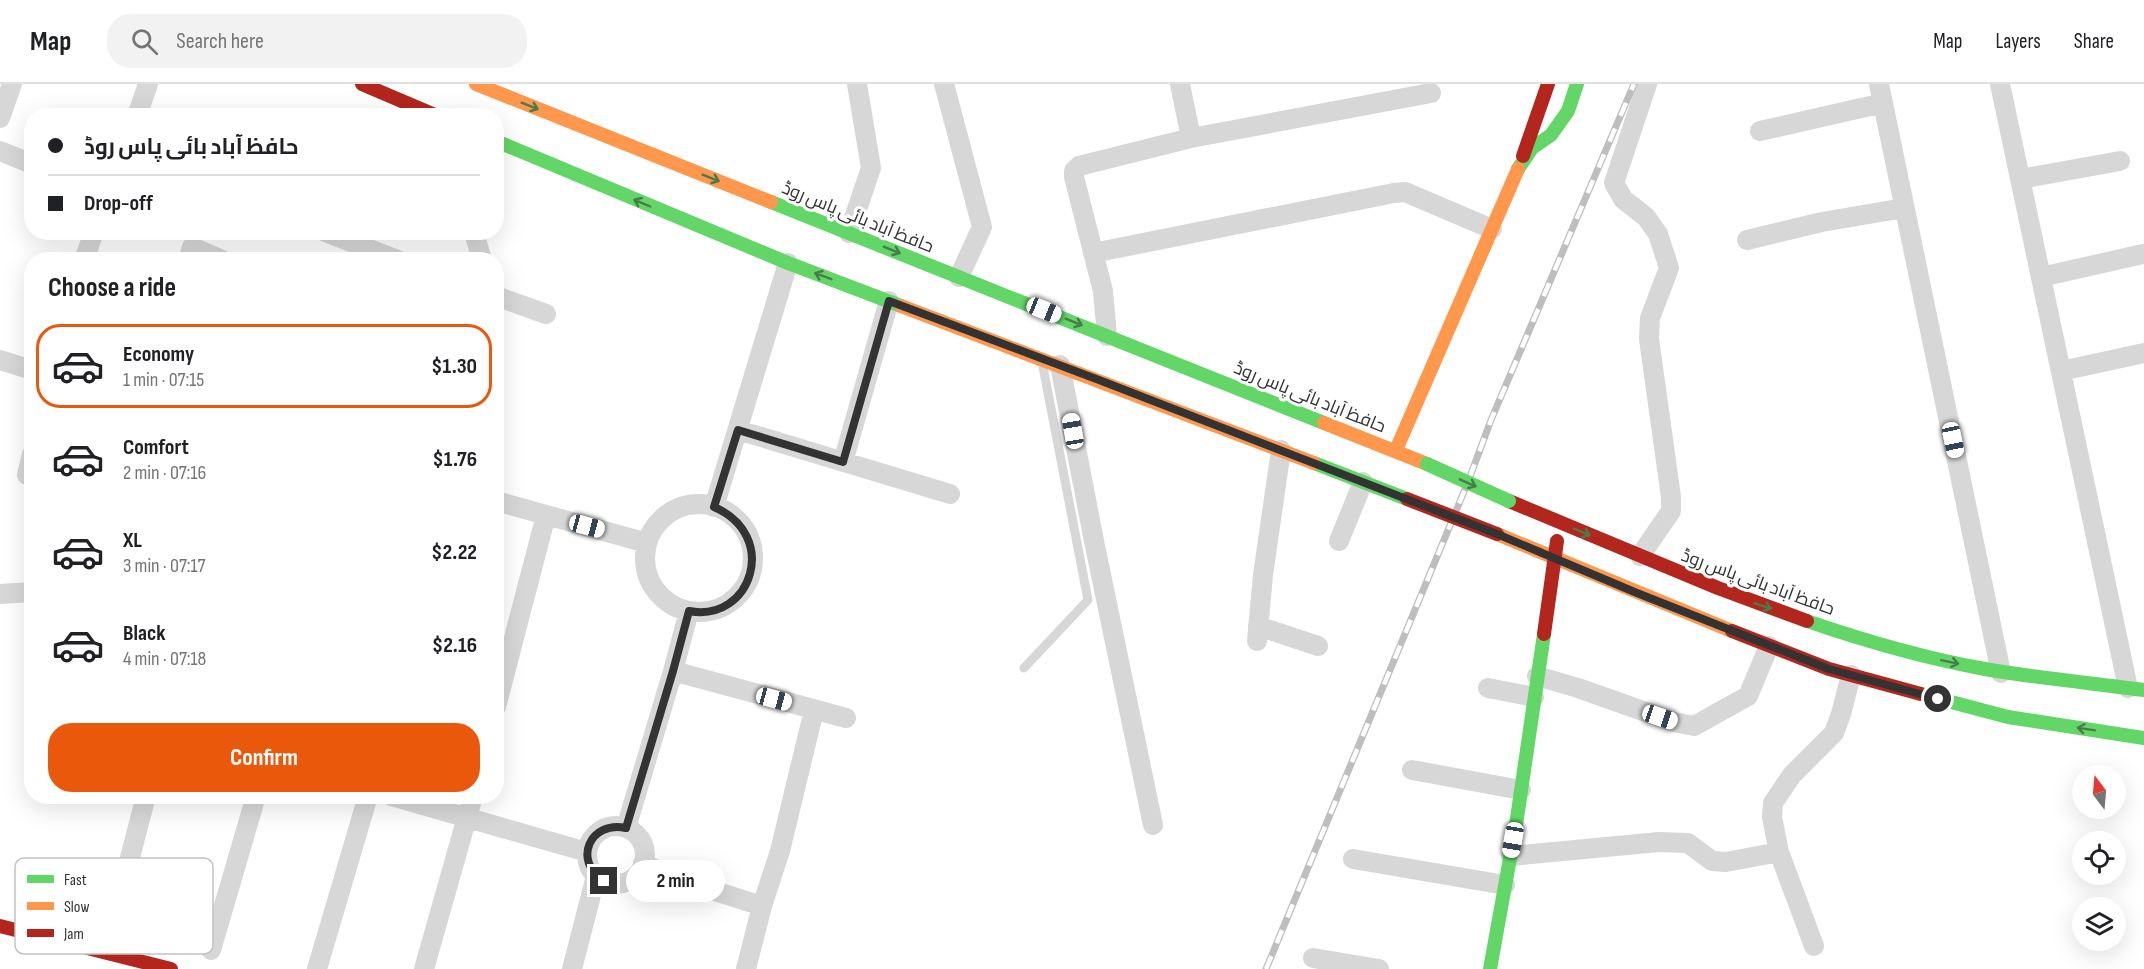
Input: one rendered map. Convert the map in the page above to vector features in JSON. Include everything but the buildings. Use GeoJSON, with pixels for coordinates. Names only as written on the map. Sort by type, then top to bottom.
{"type":"FeatureCollection","features":[{"type":"Feature","properties":{"kind":"main road"},"geometry":{"type":"LineString","coordinates":[[362,84],[418,108]]}},
{"type":"Feature","properties":{"kind":"main road","name":"حافظ آباد بائی پاس روڈ"},"geometry":{"type":"LineString","coordinates":[[476,84],[1396,450],[1560,523],[1745,600],[1932,658],[2001,673],[2136,689]]}},
{"type":"Feature","properties":{"kind":"main road"},"geometry":{"type":"LineString","coordinates":[[1396,450],[1532,135],[1548,84]]}},
{"type":"Feature","properties":{"kind":"main road"},"geometry":{"type":"LineString","coordinates":[[1518,168],[1532,148],[1551,135],[1568,111],[1577,84]]}},
{"type":"Feature","properties":{"kind":"main road"},"geometry":{"type":"LineString","coordinates":[[504,144],[788,263],[1060,365],[1497,534],[1829,669],[2008,717],[2144,738]]}},
{"type":"Feature","properties":{"kind":"main road"},"geometry":{"type":"LineString","coordinates":[[1490,969],[1521,790],[1560,523]]}},
{"type":"Feature","properties":{"kind":"main road"},"geometry":{"type":"LineString","coordinates":[[0,926],[15,930]]}},
{"type":"Feature","properties":{"kind":"main road"},"geometry":{"type":"LineString","coordinates":[[111,954],[171,969]]}},
{"type":"Feature","properties":{"kind":"street"},"geometry":{"type":"LineString","coordinates":[[0,118],[12,84]]}},
{"type":"Feature","properties":{"kind":"street"},"geometry":{"type":"LineString","coordinates":[[140,108],[148,84]]}},
{"type":"Feature","properties":{"kind":"street"},"geometry":{"type":"LineString","coordinates":[[849,233],[871,168],[857,84]]}},
{"type":"Feature","properties":{"kind":"street"},"geometry":{"type":"LineString","coordinates":[[944,84],[982,227],[959,277]]}},
{"type":"Feature","properties":{"kind":"street"},"geometry":{"type":"LineString","coordinates":[[1180,84],[1191,138]]}},
{"type":"Feature","properties":{"kind":"street"},"geometry":{"type":"LineString","coordinates":[[1640,556],[1671,511],[1649,339],[1650,318],[1669,268],[1658,234],[1646,217],[1623,199],[1614,183],[1647,84]]}},
{"type":"Feature","properties":{"kind":"street"},"geometry":{"type":"LineString","coordinates":[[2000,84],[2061,371],[2136,689]]}},
{"type":"Feature","properties":{"kind":"street"},"geometry":{"type":"LineString","coordinates":[[1107,336],[1104,300],[1074,171],[1079,166],[1191,138],[1431,93]]}},
{"type":"Feature","properties":{"kind":"street"},"geometry":{"type":"LineString","coordinates":[[1760,131],[1881,93],[2001,673]]}},
{"type":"Feature","properties":{"kind":"street"},"geometry":{"type":"LineString","coordinates":[[0,151],[24,161]]}},
{"type":"Feature","properties":{"kind":"street"},"geometry":{"type":"LineString","coordinates":[[2020,179],[2120,161]]}},
{"type":"Feature","properties":{"kind":"street"},"geometry":{"type":"LineString","coordinates":[[1093,253],[1406,192],[1492,229]]}},
{"type":"Feature","properties":{"kind":"street"},"geometry":{"type":"LineString","coordinates":[[1747,240],[1822,222],[1904,208]]}},
{"type":"Feature","properties":{"kind":"street"},"geometry":{"type":"LineString","coordinates":[[347,240],[377,252]]}},
{"type":"Feature","properties":{"kind":"street"},"geometry":{"type":"LineString","coordinates":[[2041,276],[2143,255]]}},
{"type":"Feature","properties":{"kind":"street"},"geometry":{"type":"LineString","coordinates":[[714,507],[788,263]]}},
{"type":"Feature","properties":{"kind":"street"},"geometry":{"type":"LineString","coordinates":[[504,299],[546,314]]}},
{"type":"Feature","properties":{"kind":"street"},"geometry":{"type":"LineString","coordinates":[[843,462],[889,301]]}},
{"type":"Feature","properties":{"kind":"street"},"geometry":{"type":"LineString","coordinates":[[2061,371],[2144,353]]}},
{"type":"Feature","properties":{"kind":"street"},"geometry":{"type":"LineString","coordinates":[[0,360],[24,368]]}},
{"type":"Feature","properties":{"kind":"street"},"geometry":{"type":"LineString","coordinates":[[1060,365],[1153,825]]}},
{"type":"Feature","properties":{"kind":"street"},"geometry":{"type":"LineString","coordinates":[[738,430],[951,494]]}},
{"type":"Feature","properties":{"kind":"street"},"geometry":{"type":"LineString","coordinates":[[1281,450],[1257,633],[1318,646]]}},
{"type":"Feature","properties":{"kind":"street"},"geometry":{"type":"LineString","coordinates":[[1340,541],[1363,482]]}},
{"type":"Feature","properties":{"kind":"street"},"geometry":{"type":"LineString","coordinates":[[504,503],[647,543]]}},
{"type":"Feature","properties":{"kind":"street"},"geometry":{"type":"LineString","coordinates":[[693,505],[714,507],[733,517],[746,533],[752,553],[750,574],[740,592],[724,606],[704,612],[689,611],[673,606],[664,600],[651,584],[645,564],[647,543],[657,524],[673,511],[693,505]]}},
{"type":"Feature","properties":{"kind":"street"},"geometry":{"type":"LineString","coordinates":[[504,676],[546,515]]}},
{"type":"Feature","properties":{"kind":"street"},"geometry":{"type":"LineString","coordinates":[[0,594],[24,592]]}},
{"type":"Feature","properties":{"kind":"street"},"geometry":{"type":"LineString","coordinates":[[626,828],[689,611]]}},
{"type":"Feature","properties":{"kind":"street"},"geometry":{"type":"LineString","coordinates":[[1537,676],[1674,722],[1694,726],[1748,696],[1769,646]]}},
{"type":"Feature","properties":{"kind":"street"},"geometry":{"type":"LineString","coordinates":[[673,671],[846,718]]}},
{"type":"Feature","properties":{"kind":"street"},"geometry":{"type":"LineString","coordinates":[[1814,946],[1779,852],[1772,817],[1773,803],[1792,775],[1834,732],[1851,675]]}},
{"type":"Feature","properties":{"kind":"street"},"geometry":{"type":"LineString","coordinates":[[1488,688],[1534,697]]}},
{"type":"Feature","properties":{"kind":"street"},"geometry":{"type":"LineString","coordinates":[[746,969],[762,906],[780,851],[814,710]]}},
{"type":"Feature","properties":{"kind":"street"},"geometry":{"type":"LineString","coordinates":[[1412,770],[1521,790]]}},
{"type":"Feature","properties":{"kind":"street"},"geometry":{"type":"LineString","coordinates":[[130,858],[144,804]]}},
{"type":"Feature","properties":{"kind":"street"},"geometry":{"type":"LineString","coordinates":[[213,943],[254,804]]}},
{"type":"Feature","properties":{"kind":"street"},"geometry":{"type":"LineString","coordinates":[[317,969],[366,804]]}},
{"type":"Feature","properties":{"kind":"street"},"geometry":{"type":"LineString","coordinates":[[419,804],[587,852]]}},
{"type":"Feature","properties":{"kind":"street"},"geometry":{"type":"LineString","coordinates":[[424,969],[471,804]]}},
{"type":"Feature","properties":{"kind":"street"},"geometry":{"type":"LineString","coordinates":[[618,826],[626,828],[640,840],[644,848],[643,863],[638,874],[622,883],[613,884],[596,876],[587,861],[587,852],[594,836],[601,830],[618,826]]}},
{"type":"Feature","properties":{"kind":"street"},"geometry":{"type":"LineString","coordinates":[[1510,856],[1659,842],[1688,843],[1712,861],[1726,862],[1779,852]]}},
{"type":"Feature","properties":{"kind":"street"},"geometry":{"type":"LineString","coordinates":[[1353,860],[1505,885]]}},
{"type":"Feature","properties":{"kind":"street"},"geometry":{"type":"LineString","coordinates":[[643,863],[671,877],[762,906]]}},
{"type":"Feature","properties":{"kind":"street"},"geometry":{"type":"LineString","coordinates":[[572,969],[596,876]]}},
{"type":"Feature","properties":{"kind":"street"},"geometry":{"type":"LineString","coordinates":[[1313,958],[1379,969]]}},
{"type":"Feature","properties":{"kind":"lane"},"geometry":{"type":"LineString","coordinates":[[1024,668],[1088,600],[1041,358]]}},
{"type":"Feature","properties":{"kind":"railway"},"geometry":{"type":"LineString","coordinates":[[1266,969],[1468,482],[1491,420],[1634,84]]}},
{"type":"Feature","properties":{"kind":"traffic: fast"},"geometry":{"type":"LineString","coordinates":[[1518,169],[1532,148],[1551,135],[1568,111],[1577,84]]}},
{"type":"Feature","properties":{"kind":"traffic: fast"},"geometry":{"type":"LineString","coordinates":[[504,144],[788,263],[901,306]]}},
{"type":"Feature","properties":{"kind":"traffic: fast"},"geometry":{"type":"LineString","coordinates":[[771,202],[1324,423]]}},
{"type":"Feature","properties":{"kind":"traffic: fast"},"geometry":{"type":"LineString","coordinates":[[1314,463],[1407,499]]}},
{"type":"Feature","properties":{"kind":"traffic: fast"},"geometry":{"type":"LineString","coordinates":[[1427,464],[1509,501]]}},
{"type":"Feature","properties":{"kind":"traffic: fast"},"geometry":{"type":"LineString","coordinates":[[1807,621],[1895,648],[1962,665],[2144,690]]}},
{"type":"Feature","properties":{"kind":"traffic: fast"},"geometry":{"type":"LineString","coordinates":[[1490,969],[1516,825],[1544,634]]}},
{"type":"Feature","properties":{"kind":"traffic: fast"},"geometry":{"type":"LineString","coordinates":[[1921,694],[2008,717],[2144,738]]}},
{"type":"Feature","properties":{"kind":"traffic: slow"},"geometry":{"type":"LineString","coordinates":[[476,84],[771,202]]}},
{"type":"Feature","properties":{"kind":"traffic: slow"},"geometry":{"type":"LineString","coordinates":[[1396,450],[1518,169]]}},
{"type":"Feature","properties":{"kind":"traffic: slow"},"geometry":{"type":"LineString","coordinates":[[901,306],[1314,463]]}},
{"type":"Feature","properties":{"kind":"traffic: slow"},"geometry":{"type":"LineString","coordinates":[[1324,423],[1427,464]]}},
{"type":"Feature","properties":{"kind":"traffic: slow"},"geometry":{"type":"LineString","coordinates":[[1497,534],[1732,631]]}},
{"type":"Feature","properties":{"kind":"traffic: jam"},"geometry":{"type":"LineString","coordinates":[[362,84],[418,108]]}},
{"type":"Feature","properties":{"kind":"traffic: jam"},"geometry":{"type":"LineString","coordinates":[[1523,156],[1548,84]]}},
{"type":"Feature","properties":{"kind":"traffic: jam"},"geometry":{"type":"LineString","coordinates":[[1407,499],[1497,534]]}},
{"type":"Feature","properties":{"kind":"traffic: jam"},"geometry":{"type":"LineString","coordinates":[[1509,501],[1718,588],[1807,621]]}},
{"type":"Feature","properties":{"kind":"traffic: jam"},"geometry":{"type":"LineString","coordinates":[[1544,634],[1557,541]]}},
{"type":"Feature","properties":{"kind":"traffic: jam"},"geometry":{"type":"LineString","coordinates":[[1732,631],[1829,669],[1921,694]]}},
{"type":"Feature","properties":{"kind":"traffic: jam"},"geometry":{"type":"LineString","coordinates":[[0,926],[15,930]]}},
{"type":"Feature","properties":{"kind":"traffic: jam"},"geometry":{"type":"LineString","coordinates":[[111,954],[171,969]]}},
{"type":"Feature","properties":{"kind":"route"},"geometry":{"type":"LineString","coordinates":[[604,881],[591,870],[587,861],[587,852],[594,836],[601,830],[618,826],[626,828],[689,611],[704,612],[724,606],[740,592],[750,574],[752,553],[746,533],[733,517],[714,507],[738,430],[843,462],[889,301],[1497,534],[1637,593],[1829,669],[1938,699]]}}]}
